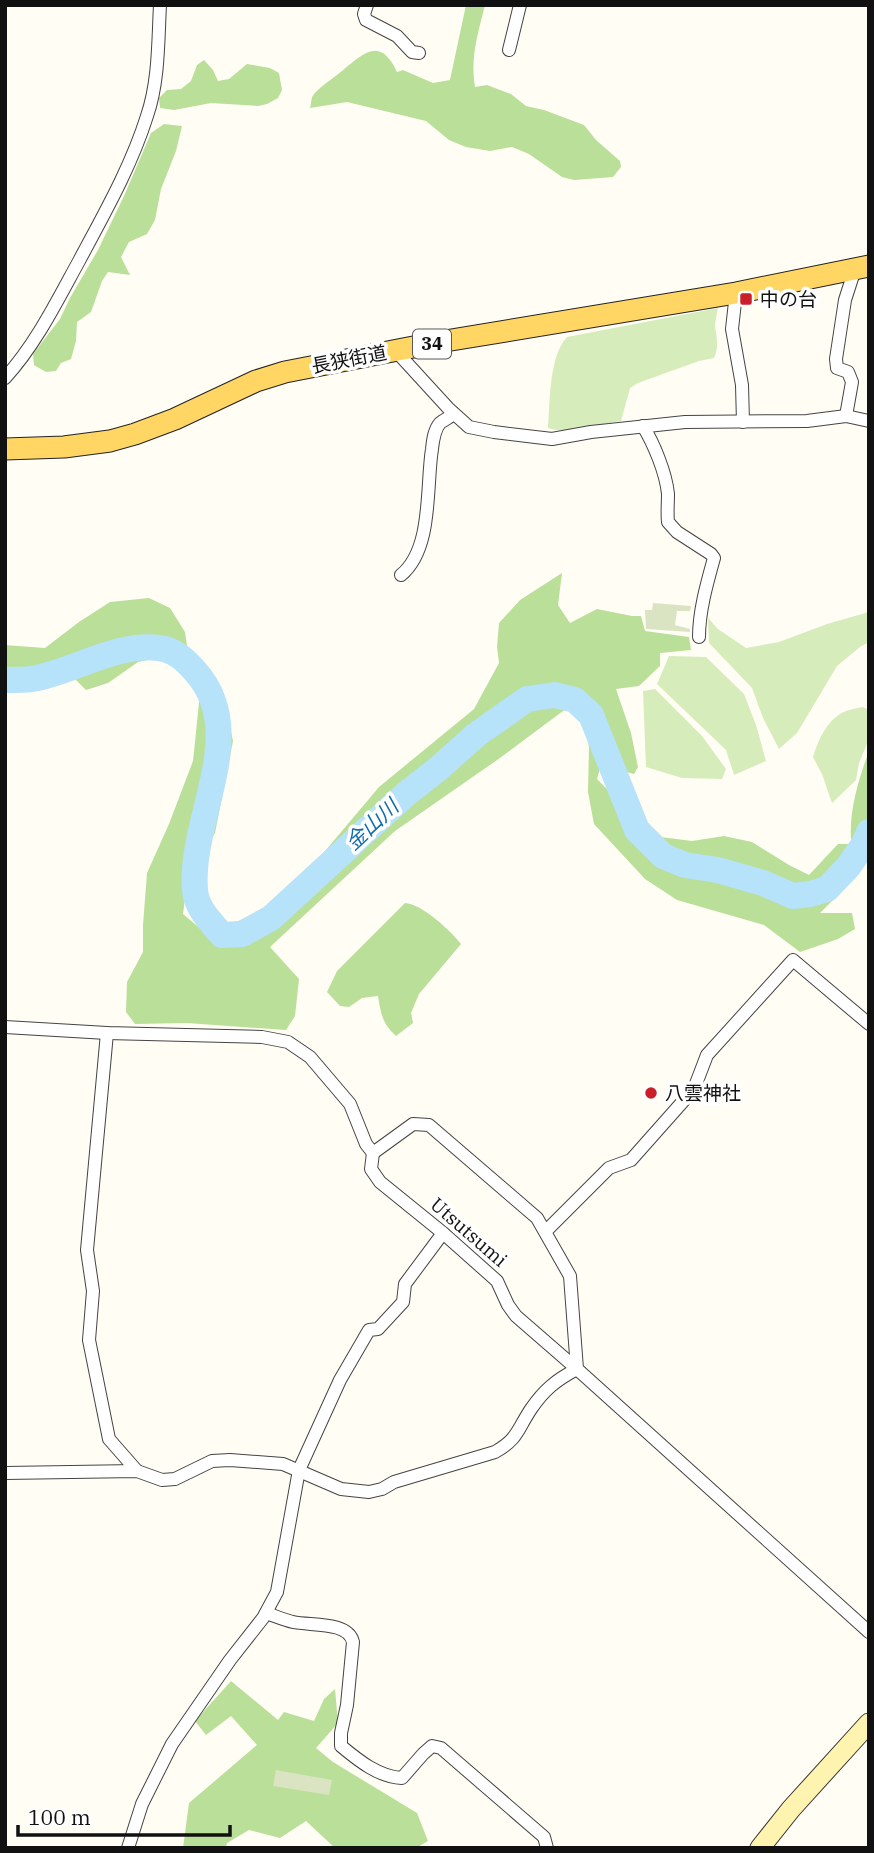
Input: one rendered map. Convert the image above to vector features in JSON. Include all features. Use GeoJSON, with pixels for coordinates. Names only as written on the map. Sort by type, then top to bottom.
{"type":"FeatureCollection","features":[{"type":"Feature","properties":{"kind":"main road","name":"長狭街道"},"geometry":{"type":"LineString","coordinates":[[5,449],[64,447],[110,441],[161,425],[270,376],[395,350],[736,293],[862,268]]}},
{"type":"Feature","properties":{"kind":"main road"},"geometry":{"type":"LineString","coordinates":[[760,1848],[791,1809],[869,1723]]}},
{"type":"Feature","properties":{"kind":"street"},"geometry":{"type":"LineString","coordinates":[[5,378],[48,318],[118,187],[148,115],[155,82],[159,5]]}},
{"type":"Feature","properties":{"kind":"street"},"geometry":{"type":"LineString","coordinates":[[367,5],[363,14],[366,20],[397,36],[412,52],[419,53]]}},
{"type":"Feature","properties":{"kind":"street"},"geometry":{"type":"LineString","coordinates":[[509,50],[520,5]]}},
{"type":"Feature","properties":{"kind":"street"},"geometry":{"type":"LineString","coordinates":[[846,416],[852,382],[848,372],[836,368],[836,359],[845,300],[862,268]]}},
{"type":"Feature","properties":{"kind":"street"},"geometry":{"type":"LineString","coordinates":[[736,293],[732,330],[742,384],[743,422]]}},
{"type":"Feature","properties":{"kind":"street"},"geometry":{"type":"LineString","coordinates":[[395,350],[469,427],[552,439],[685,422],[807,421],[846,416],[869,421]]}},
{"type":"Feature","properties":{"kind":"street"},"geometry":{"type":"LineString","coordinates":[[401,575],[409,569],[414,560],[426,520],[429,464],[434,435],[440,424],[454,414]]}},
{"type":"Feature","properties":{"kind":"street"},"geometry":{"type":"LineString","coordinates":[[643,426],[651,439],[666,483],[668,522],[714,558],[699,637]]}},
{"type":"Feature","properties":{"kind":"street"},"geometry":{"type":"LineString","coordinates":[[546,1231],[609,1168],[631,1160],[694,1089],[707,1055],[793,960],[869,1024]]}},
{"type":"Feature","properties":{"kind":"street","name":"Utsutsumi"},"geometry":{"type":"LineString","coordinates":[[5,1027],[262,1037],[288,1042],[310,1057],[350,1104],[366,1144],[373,1153],[371,1169],[380,1182],[497,1281],[516,1316],[869,1632]]}},
{"type":"Feature","properties":{"kind":"street"},"geometry":{"type":"LineString","coordinates":[[107,1032],[87,1250],[93,1291],[89,1340],[109,1439],[137,1471]]}},
{"type":"Feature","properties":{"kind":"street"},"geometry":{"type":"LineString","coordinates":[[5,1473],[137,1471],[162,1480],[175,1479],[212,1461],[230,1460],[283,1464],[341,1489],[369,1492],[495,1451],[508,1444],[519,1432],[543,1393],[558,1379],[577,1369],[570,1276],[537,1218],[429,1125],[413,1124],[373,1153]]}},
{"type":"Feature","properties":{"kind":"street"},"geometry":{"type":"LineString","coordinates":[[128,1848],[142,1804],[172,1744],[266,1613],[277,1592],[299,1471],[340,1380],[369,1330],[378,1329],[403,1302],[405,1284],[443,1233]]}},
{"type":"Feature","properties":{"kind":"street"},"geometry":{"type":"LineString","coordinates":[[266,1613],[292,1622],[342,1628],[352,1637],[341,1746],[365,1765],[392,1777],[402,1778],[432,1746],[441,1748],[544,1837],[547,1848]]}},
{"type":"Feature","properties":{"kind":"green space"},"geometry":{"type":"Polygon","coordinates":[[[466,5],[485,5],[474,56],[475,87],[487,85],[511,94],[526,106],[584,125],[596,140],[620,161],[621,167],[613,177],[574,180],[562,177],[529,154],[512,147],[490,151],[466,147],[449,140],[426,121],[347,102],[310,108],[312,97],[318,90],[357,58],[371,51],[384,54],[397,72],[403,70],[433,83],[450,80],[466,5]]]}},
{"type":"Feature","properties":{"kind":"green space"},"geometry":{"type":"Polygon","coordinates":[[[204,60],[218,81],[229,79],[247,64],[270,68],[279,73],[282,90],[278,98],[258,106],[211,103],[174,110],[160,108],[159,98],[167,90],[181,89],[191,81],[197,65],[204,60]]]}},
{"type":"Feature","properties":{"kind":"green space"},"geometry":{"type":"Polygon","coordinates":[[[164,124],[182,126],[176,151],[161,189],[155,220],[147,234],[129,242],[121,257],[130,275],[108,272],[91,312],[77,322],[71,359],[61,363],[56,371],[46,372],[34,365],[33,354],[60,319],[98,250],[151,133],[164,124]]]}},
{"type":"Feature","properties":{"kind":"green space"},"geometry":{"type":"Polygon","coordinates":[[[718,308],[715,327],[717,347],[714,358],[699,361],[630,388],[621,421],[574,430],[548,428],[554,367],[561,345],[567,337],[718,308]]]}},
{"type":"Feature","properties":{"kind":"green space"},"geometry":{"type":"Polygon","coordinates":[[[562,573],[558,605],[570,623],[597,609],[641,616],[645,631],[689,637],[691,650],[660,653],[660,666],[639,686],[616,689],[631,733],[638,767],[634,774],[601,765],[597,779],[653,836],[692,841],[724,836],[752,842],[809,875],[838,844],[853,844],[859,860],[844,889],[820,913],[852,913],[855,929],[838,939],[800,952],[764,925],[677,900],[645,879],[594,824],[588,792],[589,748],[585,718],[567,708],[395,831],[270,947],[299,979],[295,1016],[286,1030],[187,1023],[135,1024],[126,1012],[127,982],[143,952],[147,873],[193,761],[200,693],[226,708],[233,741],[215,833],[188,874],[183,914],[202,930],[271,910],[379,787],[474,709],[499,663],[499,623],[520,600],[562,573]]]}},
{"type":"Feature","properties":{"kind":"green space"},"geometry":{"type":"Polygon","coordinates":[[[149,598],[170,608],[185,632],[188,653],[172,660],[158,658],[138,662],[108,683],[86,690],[73,677],[5,687],[5,645],[45,648],[110,602],[149,598]]]}},
{"type":"Feature","properties":{"kind":"green space"},"geometry":{"type":"Polygon","coordinates":[[[653,603],[691,606],[690,611],[677,611],[675,625],[690,629],[690,632],[646,629],[645,610],[652,610],[653,603]]]}},
{"type":"Feature","properties":{"kind":"green space"},"geometry":{"type":"Polygon","coordinates":[[[869,612],[869,642],[837,666],[797,733],[779,749],[752,688],[709,643],[708,618],[718,629],[746,648],[779,642],[869,612]]]}},
{"type":"Feature","properties":{"kind":"green space"},"geometry":{"type":"Polygon","coordinates":[[[669,656],[706,657],[744,694],[766,761],[734,775],[726,750],[657,684],[669,656]]]}},
{"type":"Feature","properties":{"kind":"green space"},"geometry":{"type":"Polygon","coordinates":[[[655,689],[702,736],[726,769],[722,779],[682,778],[646,767],[643,691],[655,689]]]}},
{"type":"Feature","properties":{"kind":"green space"},"geometry":{"type":"Polygon","coordinates":[[[863,707],[869,710],[869,739],[859,763],[856,780],[832,803],[813,757],[815,750],[834,719],[846,711],[863,707]]]}},
{"type":"Feature","properties":{"kind":"green space"},"geometry":{"type":"Polygon","coordinates":[[[869,751],[869,830],[857,839],[851,839],[853,806],[869,751]]]}},
{"type":"Feature","properties":{"kind":"green space"},"geometry":{"type":"Polygon","coordinates":[[[405,903],[427,913],[461,944],[419,994],[411,1013],[413,1023],[396,1036],[383,1018],[378,996],[362,998],[349,1007],[340,1006],[327,992],[337,971],[405,903]]]}},
{"type":"Feature","properties":{"kind":"green space"},"geometry":{"type":"Polygon","coordinates":[[[231,1681],[278,1720],[284,1712],[314,1721],[324,1699],[335,1689],[338,1723],[316,1748],[333,1762],[417,1813],[428,1841],[416,1848],[335,1848],[306,1821],[280,1838],[249,1830],[227,1843],[226,1848],[183,1848],[189,1803],[257,1745],[231,1716],[206,1735],[195,1721],[231,1681]]]}},
{"type":"Feature","properties":{"kind":"green space"},"geometry":{"type":"Polygon","coordinates":[[[276,1770],[332,1780],[329,1795],[273,1786],[276,1770]]]}},
{"type":"Feature","properties":{"kind":"waterway","name":"金山川"},"geometry":{"type":"LineString","coordinates":[[5,680],[32,679],[115,652],[149,647],[174,653],[195,671],[211,695],[218,721],[218,749],[200,834],[195,890],[201,909],[222,935],[242,934],[271,918],[406,794],[476,735],[527,699],[555,695],[575,700],[591,715],[637,830],[663,856],[685,865],[718,870],[763,883],[793,896],[810,894],[827,889],[848,867],[869,832]]}},
{"type":"Feature","properties":{"kind":"place","name":"中の台"},"geometry":{"type":"Point","coordinates":[746,299]}},
{"type":"Feature","properties":{"kind":"place","name":"八雲神社"},"geometry":{"type":"Point","coordinates":[651,1093]}}]}
